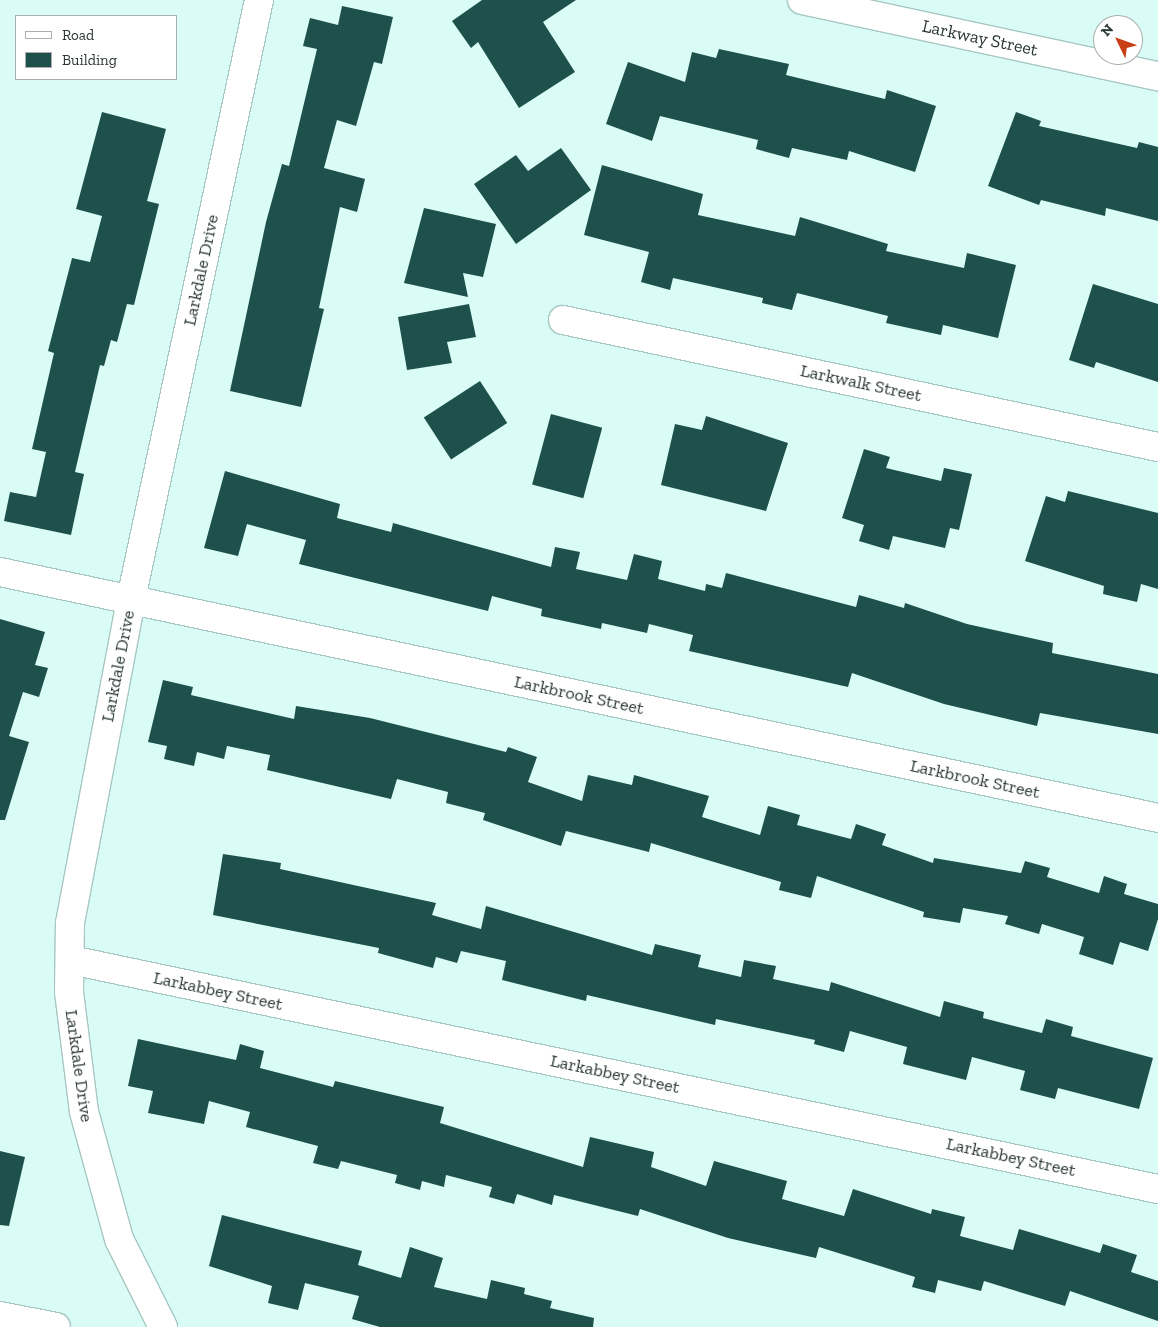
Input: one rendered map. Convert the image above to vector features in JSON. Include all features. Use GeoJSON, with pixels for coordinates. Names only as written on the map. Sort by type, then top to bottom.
{"type":"FeatureCollection","features":[{"type":"Feature","properties":{"kind":"street","name":"Larkdale Drive"},"geometry":{"type":"LineString","coordinates":[[163,1327],[119,1239],[99,1174],[75,1062],[71,960],[76,876],[131,599],[259,0]]}},
{"type":"Feature","properties":{"kind":"street","name":"Larkway Street"},"geometry":{"type":"LineString","coordinates":[[802,0],[1158,76]]}},
{"type":"Feature","properties":{"kind":"street","name":"Larkwalk Street"},"geometry":{"type":"LineString","coordinates":[[563,320],[1158,447]]}},
{"type":"Feature","properties":{"kind":"street","name":"Larkbrook Street"},"geometry":{"type":"LineString","coordinates":[[0,572],[1158,818]]}},
{"type":"Feature","properties":{"kind":"street","name":"Larkabbey Street"},"geometry":{"type":"LineString","coordinates":[[71,960],[1158,1189]]}},
{"type":"Feature","properties":{"kind":"street"},"geometry":{"type":"LineString","coordinates":[[0,1316],[56,1327]]}},
{"type":"Feature","properties":{"kind":"building"},"geometry":{"type":"Polygon","coordinates":[[[482,0],[576,0],[543,22],[575,72],[519,108],[478,42],[471,48],[452,21],[482,0]]]}},
{"type":"Feature","properties":{"kind":"building"},"geometry":{"type":"Polygon","coordinates":[[[342,6],[393,17],[382,64],[374,62],[356,126],[337,120],[324,168],[365,179],[357,212],[340,207],[319,308],[324,309],[301,407],[230,391],[266,222],[282,164],[289,166],[317,49],[303,46],[310,18],[338,25],[342,6]]]}},
{"type":"Feature","properties":{"kind":"building"},"geometry":{"type":"Polygon","coordinates":[[[719,49],[789,64],[786,75],[885,99],[887,90],[936,106],[915,172],[849,151],[847,160],[792,148],[789,158],[756,149],[758,140],[660,116],[652,141],[606,124],[628,62],[685,82],[692,52],[716,58],[719,49]]]}},
{"type":"Feature","properties":{"kind":"building"},"geometry":{"type":"Polygon","coordinates":[[[102,112],[166,129],[147,201],[159,204],[134,305],[127,304],[117,342],[111,340],[104,366],[100,365],[75,472],[84,474],[71,535],[4,521],[10,492],[36,497],[46,452],[32,449],[54,353],[48,351],[72,258],[90,262],[102,216],[76,209],[102,112]]]}},
{"type":"Feature","properties":{"kind":"building"},"geometry":{"type":"Polygon","coordinates":[[[1016,112],[1041,121],[1039,126],[1137,148],[1139,142],[1158,147],[1158,221],[1106,208],[1105,216],[1041,200],[1039,205],[988,186],[1016,112]]]}},
{"type":"Feature","properties":{"kind":"building"},"geometry":{"type":"Polygon","coordinates":[[[561,148],[591,190],[516,244],[474,184],[516,155],[528,171],[561,148]]]}},
{"type":"Feature","properties":{"kind":"building"},"geometry":{"type":"Polygon","coordinates":[[[602,165],[703,194],[698,215],[795,236],[800,217],[888,244],[886,251],[964,268],[967,253],[1016,265],[998,338],[943,325],[941,335],[886,323],[888,316],[797,293],[792,310],[762,303],[763,298],[673,278],[670,290],[641,282],[649,252],[584,235],[602,165]]]}},
{"type":"Feature","properties":{"kind":"building"},"geometry":{"type":"Polygon","coordinates":[[[424,208],[496,224],[483,277],[463,273],[468,297],[404,283],[424,208]]]}},
{"type":"Feature","properties":{"kind":"building"},"geometry":{"type":"Polygon","coordinates":[[[1093,284],[1158,304],[1158,382],[1096,362],[1094,368],[1069,360],[1093,284]]]}},
{"type":"Feature","properties":{"kind":"building"},"geometry":{"type":"Polygon","coordinates":[[[469,304],[476,337],[447,342],[452,363],[407,370],[398,317],[469,304]]]}},
{"type":"Feature","properties":{"kind":"building"},"geometry":{"type":"Polygon","coordinates":[[[480,381],[507,423],[451,459],[424,417],[480,381]]]}},
{"type":"Feature","properties":{"kind":"building"},"geometry":{"type":"Polygon","coordinates":[[[551,414],[602,428],[583,498],[532,485],[551,414]]]}},
{"type":"Feature","properties":{"kind":"building"},"geometry":{"type":"Polygon","coordinates":[[[706,416],[788,443],[766,511],[661,485],[675,424],[702,430],[706,416]]]}},
{"type":"Feature","properties":{"kind":"building"},"geometry":{"type":"Polygon","coordinates":[[[864,449],[890,457],[886,468],[941,481],[944,468],[972,474],[959,530],[950,528],[945,548],[893,536],[889,550],[859,541],[864,525],[842,518],[864,449]]]}},
{"type":"Feature","properties":{"kind":"building"},"geometry":{"type":"Polygon","coordinates":[[[225,471],[340,504],[337,518],[391,532],[393,523],[551,567],[555,547],[580,552],[576,569],[627,580],[634,554],[662,561],[658,579],[705,591],[706,584],[722,588],[726,573],[856,607],[859,595],[904,608],[905,603],[967,624],[1053,643],[1052,653],[1158,674],[1158,734],[1040,713],[1037,726],[944,704],[852,673],[848,687],[689,651],[693,635],[649,624],[647,633],[602,623],[601,629],[541,616],[542,609],[492,596],[488,611],[299,564],[306,540],[247,524],[238,556],[204,548],[225,471]]]}},
{"type":"Feature","properties":{"kind":"building"},"geometry":{"type":"Polygon","coordinates":[[[1068,491],[1158,513],[1158,589],[1141,584],[1137,602],[1103,594],[1104,586],[1025,561],[1046,496],[1065,502],[1068,491]]]}},
{"type":"Feature","properties":{"kind":"building"},"geometry":{"type":"Polygon","coordinates":[[[0,619],[45,632],[35,665],[48,668],[39,697],[23,692],[9,736],[29,742],[5,820],[0,820],[0,619]]]}},
{"type":"Feature","properties":{"kind":"building"},"geometry":{"type":"Polygon","coordinates":[[[163,680],[193,687],[191,695],[294,719],[296,706],[370,718],[506,752],[508,747],[537,757],[528,782],[582,801],[588,775],[632,785],[634,775],[709,796],[702,817],[760,835],[768,806],[800,815],[797,825],[851,839],[856,824],[886,834],[882,845],[933,863],[934,858],[1021,873],[1025,861],[1050,868],[1047,877],[1099,893],[1104,876],[1127,884],[1124,894],[1158,904],[1158,919],[1148,951],[1120,942],[1113,965],[1079,954],[1084,937],[1042,924],[1039,934],[1005,924],[1008,916],[963,908],[960,923],[923,917],[924,912],[817,876],[811,898],[779,890],[781,882],[651,843],[649,852],[566,831],[561,846],[483,820],[485,813],[446,803],[448,792],[397,779],[391,799],[267,770],[270,755],[227,746],[224,759],[197,752],[194,766],[164,759],[167,746],[148,742],[163,680]]]}},
{"type":"Feature","properties":{"kind":"building"},"geometry":{"type":"Polygon","coordinates":[[[223,854],[281,863],[280,869],[436,903],[432,915],[481,929],[486,906],[652,955],[655,944],[701,955],[698,967],[741,977],[744,960],[776,966],[773,979],[829,991],[831,982],[940,1017],[944,1001],[984,1012],[983,1018],[1042,1033],[1046,1019],[1073,1027],[1071,1036],[1153,1058],[1139,1109],[1058,1088],[1055,1099],[1020,1090],[1025,1071],[972,1057],[966,1080],[903,1064],[907,1047],[850,1031],[844,1052],[814,1044],[815,1040],[716,1019],[715,1025],[587,995],[586,1001],[502,980],[506,961],[461,951],[457,963],[436,957],[433,968],[378,953],[379,948],[213,915],[223,854]]]}},
{"type":"Feature","properties":{"kind":"building"},"geometry":{"type":"Polygon","coordinates":[[[138,1039],[236,1060],[240,1044],[264,1051],[260,1068],[333,1087],[335,1081],[444,1107],[440,1123],[583,1167],[590,1137],[654,1152],[651,1167],[706,1186],[714,1161],[787,1181],[782,1199],[844,1216],[853,1189],[931,1214],[932,1209],[965,1217],[960,1236],[1013,1250],[1019,1229],[1100,1253],[1103,1244],[1137,1255],[1131,1272],[1158,1281],[1158,1321],[1070,1291],[1065,1306],[984,1281],[981,1291],[938,1280],[935,1293],[912,1287],[915,1277],[819,1247],[816,1258],[728,1238],[640,1209],[638,1216],[554,1195],[552,1205],[517,1194],[514,1204],[489,1197],[492,1187],[446,1175],[444,1187],[422,1181],[420,1190],[395,1183],[397,1175],[341,1161],[338,1169],[313,1163],[318,1146],[246,1127],[250,1112],[209,1101],[204,1124],[148,1113],[153,1091],[128,1086],[138,1039]]]}},
{"type":"Feature","properties":{"kind":"building"},"geometry":{"type":"Polygon","coordinates":[[[0,1151],[25,1157],[9,1226],[0,1225],[0,1151]]]}},
{"type":"Feature","properties":{"kind":"building"},"geometry":{"type":"Polygon","coordinates":[[[222,1215],[362,1251],[358,1265],[401,1278],[410,1247],[443,1258],[434,1287],[487,1299],[491,1280],[525,1288],[524,1294],[552,1301],[550,1308],[594,1318],[593,1327],[380,1327],[352,1319],[359,1296],[305,1283],[298,1310],[268,1303],[272,1286],[209,1266],[222,1215]]]}}]}
